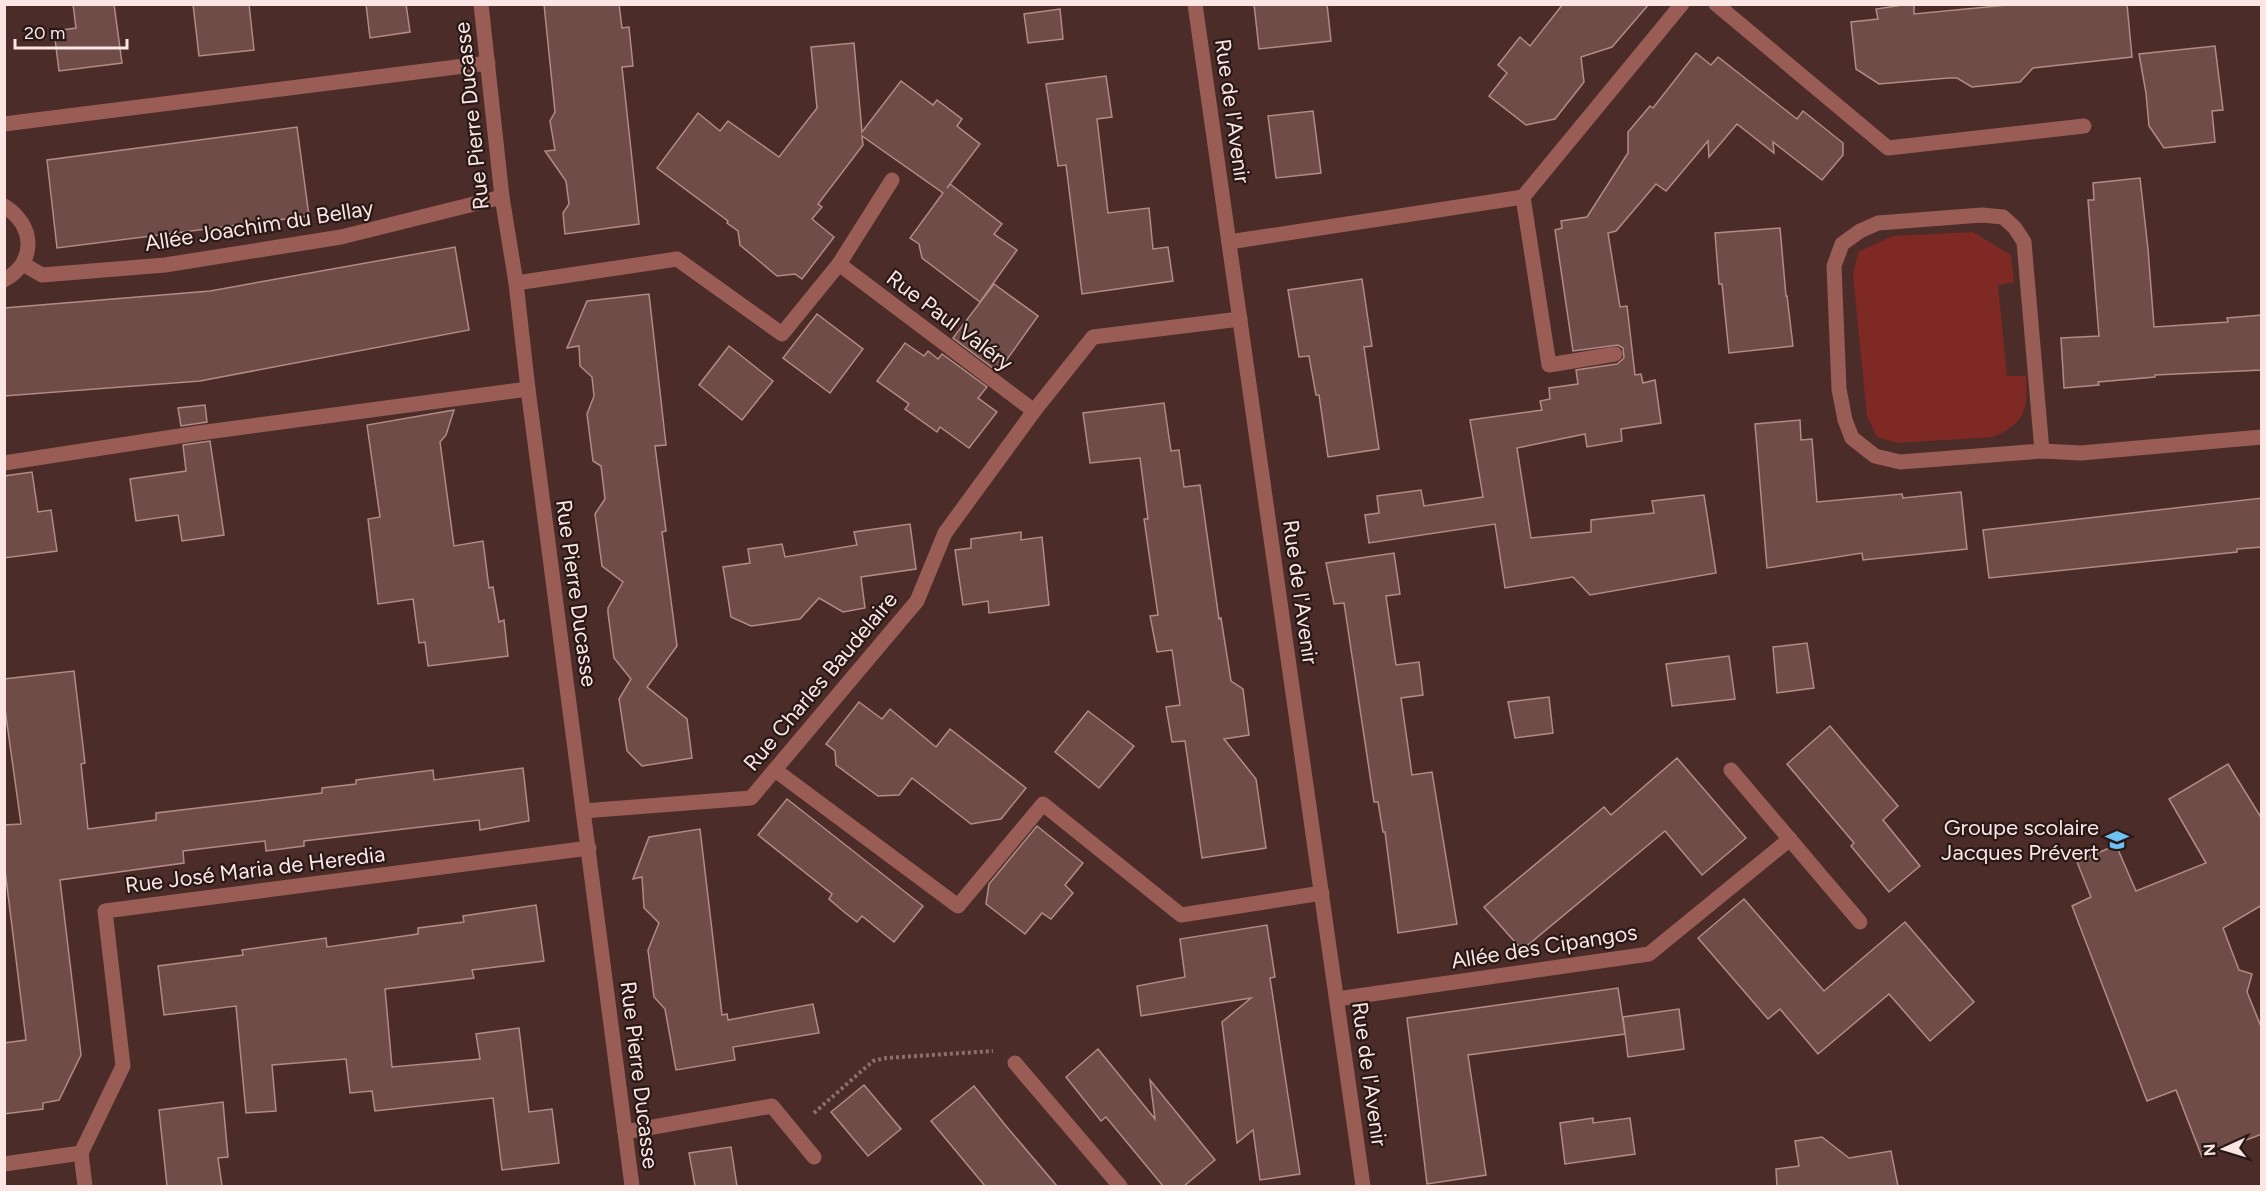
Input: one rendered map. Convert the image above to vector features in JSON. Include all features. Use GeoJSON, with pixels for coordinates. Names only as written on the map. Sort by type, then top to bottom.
{"type":"FeatureCollection","features":[{"type":"Feature","properties":{"kind":"street","name":"Rue Pierre Ducasse"},"geometry":{"type":"LineString","coordinates":[[482,4],[502,197],[516,283],[632,1186]]}},
{"type":"Feature","properties":{"kind":"street","name":"Rue de l'Avenir"},"geometry":{"type":"LineString","coordinates":[[1196,4],[1363,1186]]}},
{"type":"Feature","properties":{"kind":"street"},"geometry":{"type":"LineString","coordinates":[[1229,242],[1523,196],[1682,4]]}},
{"type":"Feature","properties":{"kind":"street"},"geometry":{"type":"LineString","coordinates":[[1716,4],[1888,148],[2084,126]]}},
{"type":"Feature","properties":{"kind":"street"},"geometry":{"type":"LineString","coordinates":[[4,124],[488,63]]}},
{"type":"Feature","properties":{"kind":"street"},"geometry":{"type":"LineString","coordinates":[[516,283],[677,259],[782,334],[839,264],[891,180]]}},
{"type":"Feature","properties":{"kind":"street"},"geometry":{"type":"LineString","coordinates":[[1523,196],[1549,365],[1616,354]]}},
{"type":"Feature","properties":{"kind":"street","name":"Allée Joachim du Bellay"},"geometry":{"type":"LineString","coordinates":[[23,264],[42,276],[165,265],[342,237],[502,197]]}},
{"type":"Feature","properties":{"kind":"street"},"geometry":{"type":"LineString","coordinates":[[4,206],[16,213],[28,238],[23,264],[13,275],[4,280]]}},
{"type":"Feature","properties":{"kind":"street"},"geometry":{"type":"LineString","coordinates":[[2042,451],[2024,242],[2015,228],[2003,217],[1982,215],[1878,223],[1860,231],[1842,244],[1834,266],[1839,389],[1845,420],[1852,438],[1875,456],[1900,462],[2042,451],[2081,453],[2262,437]]}},
{"type":"Feature","properties":{"kind":"street","name":"Rue Paul Valéry"},"geometry":{"type":"LineString","coordinates":[[839,264],[1034,411]]}},
{"type":"Feature","properties":{"kind":"street","name":"Rue Charles Baudelaire"},"geometry":{"type":"LineString","coordinates":[[584,811],[751,798],[917,602],[945,533],[1034,411],[1093,338],[1240,319]]}},
{"type":"Feature","properties":{"kind":"street"},"geometry":{"type":"LineString","coordinates":[[4,462],[199,433],[528,389]]}},
{"type":"Feature","properties":{"kind":"street"},"geometry":{"type":"LineString","coordinates":[[775,770],[958,906],[1043,804],[1181,915],[1322,893]]}},
{"type":"Feature","properties":{"kind":"street"},"geometry":{"type":"LineString","coordinates":[[1731,770],[1860,922]]}},
{"type":"Feature","properties":{"kind":"street","name":"Allée des Cipangos"},"geometry":{"type":"LineString","coordinates":[[1337,999],[1649,954],[1790,839]]}},
{"type":"Feature","properties":{"kind":"street","name":"Rue José Maria de Heredia"},"geometry":{"type":"LineString","coordinates":[[81,1153],[123,1066],[105,911],[589,848]]}},
{"type":"Feature","properties":{"kind":"street"},"geometry":{"type":"LineString","coordinates":[[1015,1063],[1120,1186]]}},
{"type":"Feature","properties":{"kind":"street"},"geometry":{"type":"LineString","coordinates":[[625,1132],[772,1106],[814,1157]]}},
{"type":"Feature","properties":{"kind":"street"},"geometry":{"type":"LineString","coordinates":[[4,1164],[81,1153],[85,1186]]}},
{"type":"Feature","properties":{"kind":"path"},"geometry":{"type":"LineString","coordinates":[[793,1131],[873,1061],[886,1058],[1000,1050],[1015,1063]]}},
{"type":"Feature","properties":{"kind":"shaded area"},"geometry":{"type":"Polygon","coordinates":[[[1973,232],[2011,255],[2014,282],[1998,285],[2007,376],[2026,376],[2023,414],[2012,426],[1993,437],[1897,443],[1877,437],[1867,416],[1853,275],[1858,252],[1893,236],[1973,232]]]}},
{"type":"Feature","properties":{"kind":"building"},"geometry":{"type":"Polygon","coordinates":[[[73,4],[114,4],[122,63],[59,71],[54,31],[76,28],[73,4]]]}},
{"type":"Feature","properties":{"kind":"building"},"geometry":{"type":"Polygon","coordinates":[[[193,4],[249,4],[254,50],[199,56],[193,4]]]}},
{"type":"Feature","properties":{"kind":"building"},"geometry":{"type":"Polygon","coordinates":[[[366,4],[406,4],[410,32],[370,38],[366,4]]]}},
{"type":"Feature","properties":{"kind":"building"},"geometry":{"type":"Polygon","coordinates":[[[544,4],[619,4],[622,28],[629,27],[633,66],[622,67],[639,224],[565,234],[563,213],[569,204],[566,181],[545,151],[555,150],[550,121],[555,112],[544,4]]]}},
{"type":"Feature","properties":{"kind":"building"},"geometry":{"type":"Polygon","coordinates":[[[1254,4],[1327,4],[1331,41],[1259,49],[1254,4]]]}},
{"type":"Feature","properties":{"kind":"building"},"geometry":{"type":"Polygon","coordinates":[[[1563,4],[1649,4],[1612,47],[1581,57],[1584,82],[1555,119],[1526,125],[1489,96],[1507,73],[1498,65],[1520,37],[1530,46],[1563,4]]]}},
{"type":"Feature","properties":{"kind":"building"},"geometry":{"type":"Polygon","coordinates":[[[1914,4],[1914,14],[2018,4],[2127,4],[2132,57],[2033,68],[2020,82],[1972,87],[1957,78],[1948,78],[1879,84],[1856,69],[1851,22],[1878,19],[1876,9],[1914,4]]]}},
{"type":"Feature","properties":{"kind":"building"},"geometry":{"type":"Polygon","coordinates":[[[1060,9],[1063,39],[1028,43],[1024,14],[1060,9]]]}},
{"type":"Feature","properties":{"kind":"building"},"geometry":{"type":"Polygon","coordinates":[[[854,43],[862,132],[901,81],[933,105],[937,100],[962,119],[957,126],[980,144],[950,184],[1002,224],[994,234],[1017,250],[980,302],[922,258],[919,244],[910,238],[943,193],[862,136],[863,145],[818,204],[822,207],[812,219],[834,237],[802,279],[795,274],[777,276],[740,245],[738,231],[727,223],[728,221],[657,168],[698,113],[720,131],[728,121],[779,157],[817,108],[811,47],[854,43]]]}},
{"type":"Feature","properties":{"kind":"building"},"geometry":{"type":"Polygon","coordinates":[[[2215,46],[2223,110],[2212,111],[2215,142],[2164,148],[2149,126],[2139,54],[2215,46]]]}},
{"type":"Feature","properties":{"kind":"building"},"geometry":{"type":"Polygon","coordinates":[[[1696,53],[1711,65],[1718,57],[1797,119],[1803,111],[1843,143],[1843,155],[1822,180],[1773,142],[1774,153],[1737,124],[1709,157],[1708,141],[1666,191],[1656,184],[1616,231],[1608,233],[1620,307],[1627,306],[1635,375],[1641,374],[1643,383],[1655,380],[1661,423],[1621,429],[1622,441],[1587,447],[1585,434],[1517,448],[1531,538],[1591,532],[1591,520],[1654,513],[1652,501],[1704,495],[1716,573],[1590,595],[1573,577],[1505,588],[1495,524],[1369,543],[1365,515],[1379,513],[1377,496],[1421,490],[1424,506],[1483,497],[1470,420],[1542,410],[1540,401],[1550,399],[1549,388],[1578,384],[1576,370],[1617,364],[1624,358],[1623,348],[1618,345],[1573,351],[1555,230],[1562,228],[1561,221],[1587,217],[1628,153],[1628,132],[1650,106],[1653,108],[1696,53]]]}},
{"type":"Feature","properties":{"kind":"building"},"geometry":{"type":"Polygon","coordinates":[[[1106,76],[1112,117],[1097,119],[1108,213],[1149,208],[1153,249],[1168,247],[1173,281],[1082,294],[1066,165],[1058,166],[1046,84],[1106,76]]]}},
{"type":"Feature","properties":{"kind":"building"},"geometry":{"type":"Polygon","coordinates":[[[1313,111],[1321,173],[1276,178],[1268,116],[1313,111]]]}},
{"type":"Feature","properties":{"kind":"building"},"geometry":{"type":"Polygon","coordinates":[[[297,127],[309,216],[57,248],[47,160],[297,127]]]}},
{"type":"Feature","properties":{"kind":"building"},"geometry":{"type":"Polygon","coordinates":[[[2140,178],[2154,327],[2228,322],[2227,318],[2262,315],[2262,370],[2155,375],[2155,377],[2098,382],[2099,385],[2064,388],[2061,338],[2099,336],[2088,200],[2094,200],[2093,183],[2140,178]]]}},
{"type":"Feature","properties":{"kind":"building"},"geometry":{"type":"Polygon","coordinates":[[[1780,228],[1793,346],[1729,353],[1722,284],[1719,284],[1715,233],[1780,228]]]}},
{"type":"Feature","properties":{"kind":"building"},"geometry":{"type":"Polygon","coordinates":[[[455,247],[469,330],[200,381],[4,396],[4,308],[210,291],[455,247]]]}},
{"type":"Feature","properties":{"kind":"building"},"geometry":{"type":"Polygon","coordinates":[[[1362,279],[1372,346],[1364,347],[1379,449],[1328,457],[1319,395],[1316,395],[1309,356],[1299,357],[1288,290],[1362,279]]]}},
{"type":"Feature","properties":{"kind":"building"},"geometry":{"type":"Polygon","coordinates":[[[994,284],[1038,316],[998,372],[953,338],[994,284]]]}},
{"type":"Feature","properties":{"kind":"building"},"geometry":{"type":"Polygon","coordinates":[[[649,294],[666,445],[655,446],[666,531],[662,532],[677,646],[647,687],[687,719],[692,758],[642,766],[627,751],[619,699],[631,679],[614,658],[608,613],[608,608],[623,582],[602,566],[595,514],[605,499],[601,466],[593,461],[587,414],[594,396],[592,377],[580,366],[579,346],[567,348],[587,301],[649,294]]]}},
{"type":"Feature","properties":{"kind":"building"},"geometry":{"type":"Polygon","coordinates":[[[817,314],[863,349],[830,393],[783,358],[817,314]]]}},
{"type":"Feature","properties":{"kind":"building"},"geometry":{"type":"Polygon","coordinates":[[[905,343],[924,356],[928,351],[938,359],[942,354],[987,387],[978,398],[997,412],[969,448],[940,427],[937,432],[905,409],[909,404],[877,381],[905,343]]]}},
{"type":"Feature","properties":{"kind":"building"},"geometry":{"type":"Polygon","coordinates":[[[729,346],[773,381],[742,420],[699,385],[729,346]]]}},
{"type":"Feature","properties":{"kind":"building"},"geometry":{"type":"Polygon","coordinates":[[[1164,403],[1171,451],[1179,450],[1184,487],[1200,485],[1219,619],[1221,618],[1231,681],[1243,689],[1249,735],[1224,739],[1256,779],[1266,848],[1202,858],[1185,741],[1172,742],[1166,707],[1180,705],[1172,650],[1157,652],[1150,616],[1158,615],[1144,519],[1148,519],[1140,458],[1090,463],[1083,413],[1164,403]]]}},
{"type":"Feature","properties":{"kind":"building"},"geometry":{"type":"Polygon","coordinates":[[[205,405],[207,422],[181,426],[178,408],[205,405]]]}},
{"type":"Feature","properties":{"kind":"building"},"geometry":{"type":"Polygon","coordinates":[[[454,410],[446,435],[440,442],[454,546],[483,541],[489,588],[493,587],[499,622],[504,620],[508,656],[428,666],[425,642],[419,643],[413,599],[378,604],[368,519],[380,517],[367,425],[454,410]]]}},
{"type":"Feature","properties":{"kind":"building"},"geometry":{"type":"Polygon","coordinates":[[[1800,420],[1801,440],[1812,439],[1817,502],[1902,494],[1903,498],[1961,492],[1967,549],[1863,560],[1862,553],[1767,568],[1755,424],[1800,420]]]}},
{"type":"Feature","properties":{"kind":"building"},"geometry":{"type":"Polygon","coordinates":[[[210,441],[224,535],[182,541],[178,515],[136,521],[130,479],[186,471],[183,445],[210,441]]]}},
{"type":"Feature","properties":{"kind":"building"},"geometry":{"type":"Polygon","coordinates":[[[32,472],[38,512],[51,510],[57,551],[4,558],[4,476],[32,472]]]}},
{"type":"Feature","properties":{"kind":"building"},"geometry":{"type":"Polygon","coordinates":[[[2262,498],[2262,547],[2237,549],[2237,552],[1989,578],[1983,530],[2262,498]]]}},
{"type":"Feature","properties":{"kind":"building"},"geometry":{"type":"Polygon","coordinates":[[[910,524],[916,569],[861,577],[865,608],[843,612],[819,598],[800,619],[751,626],[731,617],[723,567],[750,563],[748,549],[782,544],[785,557],[857,545],[854,532],[910,524]]]}},
{"type":"Feature","properties":{"kind":"building"},"geometry":{"type":"Polygon","coordinates":[[[1021,532],[1021,540],[1042,537],[1049,605],[989,613],[988,601],[963,605],[955,550],[971,548],[971,539],[1021,532]]]}},
{"type":"Feature","properties":{"kind":"building"},"geometry":{"type":"Polygon","coordinates":[[[1394,553],[1400,594],[1386,596],[1396,665],[1419,662],[1423,695],[1401,698],[1412,775],[1432,772],[1457,924],[1398,933],[1385,832],[1383,832],[1378,802],[1374,802],[1344,603],[1334,604],[1326,563],[1394,553]]]}},
{"type":"Feature","properties":{"kind":"building"},"geometry":{"type":"Polygon","coordinates":[[[1807,643],[1814,688],[1777,693],[1773,647],[1807,643]]]}},
{"type":"Feature","properties":{"kind":"building"},"geometry":{"type":"Polygon","coordinates":[[[1729,656],[1735,699],[1672,706],[1666,664],[1729,656]]]}},
{"type":"Feature","properties":{"kind":"building"},"geometry":{"type":"Polygon","coordinates":[[[74,671],[85,763],[81,764],[88,829],[156,820],[156,813],[322,793],[322,788],[356,784],[356,780],[433,770],[434,780],[523,768],[529,821],[480,830],[479,820],[304,841],[304,846],[266,851],[265,841],[183,851],[184,863],[60,880],[81,1055],[59,1100],[43,1103],[43,1109],[4,1114],[4,1043],[26,1040],[4,862],[4,825],[21,824],[4,702],[4,679],[74,671]]]}},
{"type":"Feature","properties":{"kind":"building"},"geometry":{"type":"Polygon","coordinates":[[[1549,697],[1553,733],[1515,738],[1508,702],[1549,697]]]}},
{"type":"Feature","properties":{"kind":"building"},"geometry":{"type":"Polygon","coordinates":[[[859,702],[882,719],[890,709],[936,747],[950,729],[1026,788],[1001,819],[971,824],[912,778],[899,795],[878,796],[836,765],[835,751],[826,744],[859,702]]]}},
{"type":"Feature","properties":{"kind":"building"},"geometry":{"type":"Polygon","coordinates":[[[1088,711],[1134,746],[1099,788],[1055,752],[1088,711]]]}},
{"type":"Feature","properties":{"kind":"building"},"geometry":{"type":"Polygon","coordinates":[[[1830,726],[1898,806],[1883,820],[1920,866],[1889,892],[1851,846],[1854,843],[1787,764],[1830,726]]]}},
{"type":"Feature","properties":{"kind":"building"},"geometry":{"type":"Polygon","coordinates":[[[1677,758],[1746,838],[1702,875],[1665,831],[1522,950],[1484,907],[1604,807],[1611,815],[1677,758]]]}},
{"type":"Feature","properties":{"kind":"building"},"geometry":{"type":"Polygon","coordinates":[[[2228,764],[2262,819],[2262,905],[2223,928],[2239,970],[2252,974],[2247,992],[2262,1029],[2262,1134],[2202,1157],[2176,1090],[2147,1101],[2072,906],[2091,897],[2077,862],[2116,845],[2136,891],[2206,863],[2169,799],[2228,764]]]}},
{"type":"Feature","properties":{"kind":"building"},"geometry":{"type":"Polygon","coordinates":[[[787,799],[923,906],[894,942],[862,916],[857,922],[843,911],[829,899],[832,894],[758,835],[787,799]]]}},
{"type":"Feature","properties":{"kind":"building"},"geometry":{"type":"Polygon","coordinates":[[[1037,826],[1083,863],[1065,885],[1073,893],[1051,919],[1042,913],[1025,934],[986,904],[989,884],[1037,826]]]}},
{"type":"Feature","properties":{"kind":"building"},"geometry":{"type":"Polygon","coordinates":[[[700,829],[722,1015],[727,1014],[728,1020],[813,1004],[819,1033],[733,1047],[735,1060],[676,1070],[665,1009],[654,997],[648,950],[659,923],[644,908],[642,877],[633,879],[649,837],[700,829]]]}},
{"type":"Feature","properties":{"kind":"building"},"geometry":{"type":"Polygon","coordinates":[[[1744,899],[1824,991],[1905,922],[1974,1002],[1930,1041],[1889,994],[1818,1054],[1780,1009],[1768,1019],[1698,938],[1744,899]]]}},
{"type":"Feature","properties":{"kind":"building"},"geometry":{"type":"Polygon","coordinates":[[[536,905],[544,961],[472,970],[474,978],[385,989],[392,1067],[480,1059],[476,1034],[519,1028],[529,1112],[552,1109],[559,1163],[502,1170],[493,1098],[375,1111],[372,1091],[350,1093],[346,1059],[272,1065],[276,1111],[246,1113],[236,1006],[164,1015],[158,966],[243,955],[242,950],[326,938],[327,947],[418,934],[418,928],[464,922],[463,916],[536,905]]]}},
{"type":"Feature","properties":{"kind":"building"},"geometry":{"type":"Polygon","coordinates":[[[1267,925],[1275,977],[1270,978],[1300,1174],[1260,1180],[1253,1130],[1237,1143],[1222,1022],[1251,998],[1141,1016],[1137,986],[1185,977],[1180,939],[1267,925]]]}},
{"type":"Feature","properties":{"kind":"building"},"geometry":{"type":"Polygon","coordinates":[[[1618,988],[1625,1034],[1468,1055],[1486,1175],[1427,1184],[1407,1018],[1618,988]]]}},
{"type":"Feature","properties":{"kind":"building"},"geometry":{"type":"Polygon","coordinates":[[[1679,1009],[1684,1049],[1628,1057],[1623,1017],[1679,1009]]]}},
{"type":"Feature","properties":{"kind":"building"},"geometry":{"type":"Polygon","coordinates":[[[1098,1049],[1155,1119],[1150,1080],[1215,1160],[1184,1186],[1163,1186],[1106,1117],[1101,1121],[1066,1077],[1098,1049]]]}},
{"type":"Feature","properties":{"kind":"building"},"geometry":{"type":"Polygon","coordinates":[[[864,1085],[901,1129],[868,1156],[831,1112],[864,1085]]]}},
{"type":"Feature","properties":{"kind":"building"},"geometry":{"type":"Polygon","coordinates":[[[974,1086],[1057,1186],[985,1186],[931,1121],[974,1086]]]}},
{"type":"Feature","properties":{"kind":"building"},"geometry":{"type":"Polygon","coordinates":[[[223,1102],[228,1157],[218,1158],[222,1186],[167,1186],[159,1110],[223,1102]]]}},
{"type":"Feature","properties":{"kind":"building"},"geometry":{"type":"Polygon","coordinates":[[[1593,1118],[1593,1123],[1630,1118],[1635,1154],[1565,1164],[1560,1123],[1593,1118]]]}},
{"type":"Feature","properties":{"kind":"building"},"geometry":{"type":"Polygon","coordinates":[[[1822,1137],[1849,1158],[1891,1151],[1898,1186],[1777,1186],[1776,1169],[1799,1166],[1795,1141],[1822,1137]]]}},
{"type":"Feature","properties":{"kind":"building"},"geometry":{"type":"Polygon","coordinates":[[[731,1147],[737,1186],[695,1186],[689,1153],[731,1147]]]}},
{"type":"Feature","properties":{"kind":"place","name":"Groupe scolaire Jacques Prévert"},"geometry":{"type":"Point","coordinates":[2117,840]}}]}
